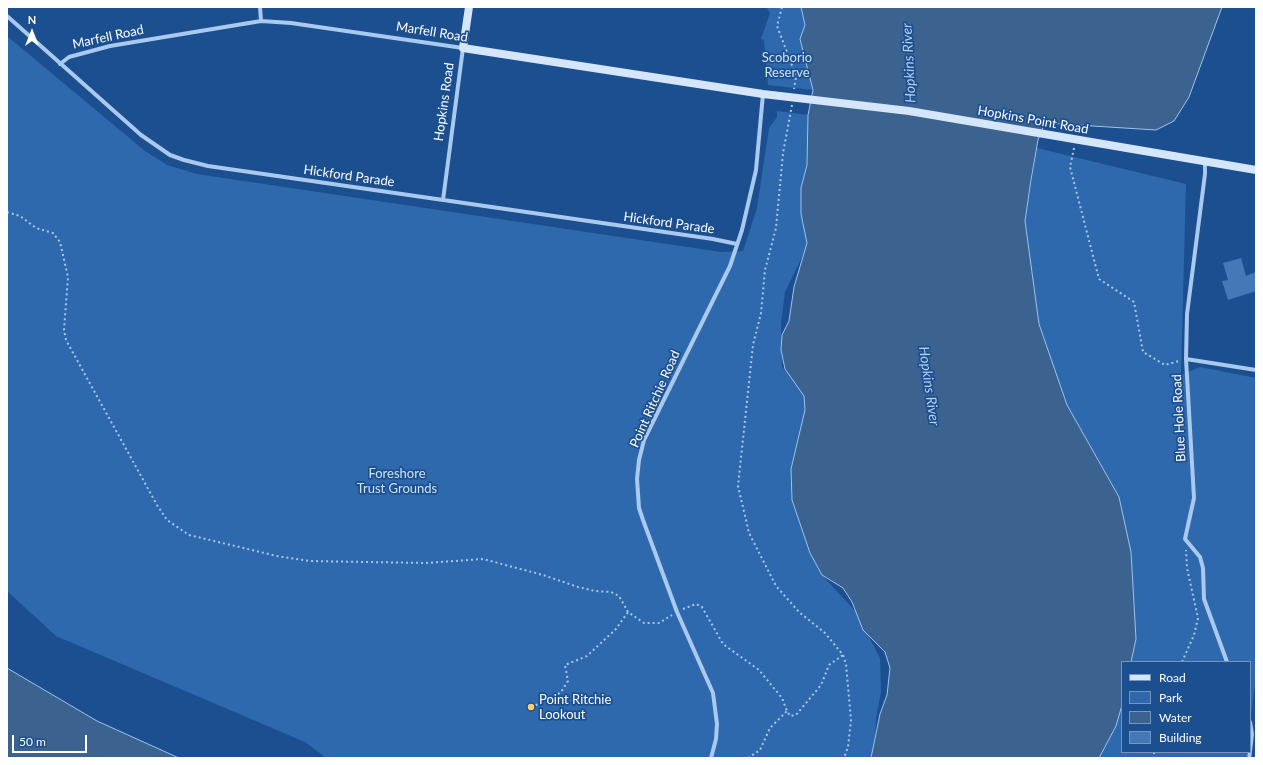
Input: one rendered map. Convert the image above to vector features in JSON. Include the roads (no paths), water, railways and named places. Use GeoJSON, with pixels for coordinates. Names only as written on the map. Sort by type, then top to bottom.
{"type":"FeatureCollection","features":[{"type":"Feature","properties":{"kind":"street"},"geometry":{"type":"LineString","coordinates":[[260,7],[261,21]]}},
{"type":"Feature","properties":{"kind":"street","name":"Hopkins Road"},"geometry":{"type":"LineString","coordinates":[[442,200],[469,7]]}},
{"type":"Feature","properties":{"kind":"street","name":"Hickford Parade"},"geometry":{"type":"LineString","coordinates":[[7,16],[141,135],[160,148],[184,160],[208,166],[713,239],[737,244]]}},
{"type":"Feature","properties":{"kind":"street","name":"Marfell Road"},"geometry":{"type":"LineString","coordinates":[[60,64],[70,57],[110,46],[261,21],[291,23],[805,99]]}},
{"type":"Feature","properties":{"kind":"street","name":"Point Ritchie Road"},"geometry":{"type":"LineString","coordinates":[[711,758],[716,739],[717,724],[713,693],[677,612],[639,508],[637,479],[639,460],[646,434],[730,266],[751,194],[756,170],[763,94]]}},
{"type":"Feature","properties":{"kind":"street","name":"Hopkins Point Road"},"geometry":{"type":"LineString","coordinates":[[805,99],[909,111],[1049,134],[1205,163],[1256,170]]}},
{"type":"Feature","properties":{"kind":"street","name":"Blue Hole Road"},"geometry":{"type":"LineString","coordinates":[[1205,163],[1187,314],[1186,359],[1194,498],[1185,539],[1200,557],[1203,568],[1204,599],[1228,661]]}},
{"type":"Feature","properties":{"kind":"street"},"geometry":{"type":"LineString","coordinates":[[1186,359],[1256,370]]}},
{"type":"Feature","properties":{"kind":"street"},"geometry":{"type":"LineString","coordinates":[[1251,728],[1251,743]]}},
{"type":"Feature","properties":{"kind":"water","name":"Hopkins River"},"geometry":{"type":"Polygon","coordinates":[[[801,7],[1222,7],[1189,97],[1174,121],[1156,130],[1045,123],[1038,140],[1031,180],[1025,221],[1039,324],[1067,405],[1119,497],[1131,552],[1136,639],[1131,661],[1121,661],[1121,708],[1116,726],[1099,758],[871,758],[880,714],[887,695],[890,668],[885,652],[863,630],[852,602],[843,588],[822,575],[810,553],[792,500],[791,469],[805,410],[804,396],[785,369],[781,350],[782,335],[789,321],[794,287],[807,243],[801,214],[801,188],[807,165],[808,115],[813,90],[800,39],[805,25],[801,7]]]}},
{"type":"Feature","properties":{"kind":"water"},"geometry":{"type":"Polygon","coordinates":[[[7,668],[97,721],[179,758],[7,758],[7,668]]]}},
{"type":"Feature","properties":{"kind":"place","name":"Point Ritchie Lookout"},"geometry":{"type":"Point","coordinates":[531,707]}},
{"type":"Feature","properties":{"kind":"park label","name":"Scoborio Reserve"},"geometry":{"type":"Point","coordinates":[787,66]}},
{"type":"Feature","properties":{"kind":"park label","name":"Foreshore Trust Grounds"},"geometry":{"type":"Point","coordinates":[397,482]}}]}
